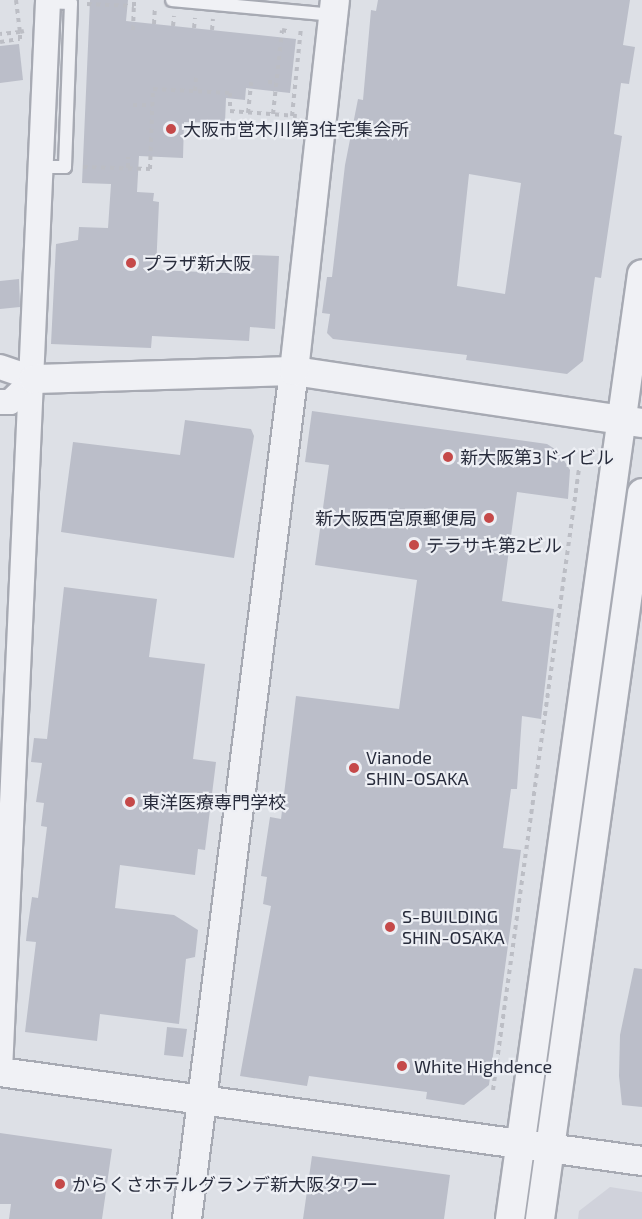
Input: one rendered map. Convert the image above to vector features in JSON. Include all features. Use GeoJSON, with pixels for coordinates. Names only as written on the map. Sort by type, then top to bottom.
{"type":"FeatureCollection","features":[{"type":"Feature","properties":{"kind":"street"},"geometry":{"type":"LineString","coordinates":[[56,2],[41,167],[34,379],[0,1071],[642,1161]]}},
{"type":"Feature","properties":{"kind":"street"},"geometry":{"type":"LineString","coordinates":[[187,1219],[294,371],[334,7]]}},
{"type":"Feature","properties":{"kind":"street"},"geometry":{"type":"LineString","coordinates":[[510,1219],[632,422],[642,274]]}},
{"type":"Feature","properties":{"kind":"street"},"geometry":{"type":"LineString","coordinates":[[0,367],[34,379]]}},
{"type":"Feature","properties":{"kind":"street"},"geometry":{"type":"LineString","coordinates":[[0,380],[294,371],[632,422]]}},
{"type":"Feature","properties":{"kind":"street"},"geometry":{"type":"LineString","coordinates":[[0,402],[10,402],[34,379]]}},
{"type":"Feature","properties":{"kind":"street"},"geometry":{"type":"LineString","coordinates":[[540,1219],[642,493]]}},
{"type":"Feature","properties":{"kind":"lane"},"geometry":{"type":"LineString","coordinates":[[172,0],[303,12],[334,7]]}},
{"type":"Feature","properties":{"kind":"lane"},"geometry":{"type":"LineString","coordinates":[[41,167],[65,167],[56,2]]}},
{"type":"Feature","properties":{"kind":"path"},"geometry":{"type":"LineString","coordinates":[[133,30],[134,0]]}},
{"type":"Feature","properties":{"kind":"path"},"geometry":{"type":"LineString","coordinates":[[154,24],[156,0]]}},
{"type":"Feature","properties":{"kind":"path"},"geometry":{"type":"LineString","coordinates":[[56,2],[134,6]]}},
{"type":"Feature","properties":{"kind":"path"},"geometry":{"type":"LineString","coordinates":[[292,116],[303,12]]}},
{"type":"Feature","properties":{"kind":"path"},"geometry":{"type":"LineString","coordinates":[[273,114],[282,30],[307,33]]}},
{"type":"Feature","properties":{"kind":"path"},"geometry":{"type":"LineString","coordinates":[[0,34],[20,32],[20,39],[0,42]]}},
{"type":"Feature","properties":{"kind":"path"},"geometry":{"type":"LineString","coordinates":[[195,91],[196,76]]}},
{"type":"Feature","properties":{"kind":"path"},"geometry":{"type":"LineString","coordinates":[[248,112],[251,82]]}},
{"type":"Feature","properties":{"kind":"path"},"geometry":{"type":"LineString","coordinates":[[268,82],[277,82]]}},
{"type":"Feature","properties":{"kind":"path"},"geometry":{"type":"LineString","coordinates":[[65,167],[150,169],[153,89],[230,93],[230,111],[304,117]]}},
{"type":"Feature","properties":{"kind":"path"},"geometry":{"type":"LineString","coordinates":[[133,105],[152,105]]}},
{"type":"Feature","properties":{"kind":"path"},"geometry":{"type":"LineString","coordinates":[[128,157],[128,168]]}},
{"type":"Feature","properties":{"kind":"path"},"geometry":{"type":"LineString","coordinates":[[493,1090],[579,469]]}},
{"type":"Feature","properties":{"kind":"shaded area"},"geometry":{"type":"Polygon","coordinates":[[[610,1187],[642,1192],[642,1219],[578,1219],[579,1211],[610,1187]]]}},
{"type":"Feature","properties":{"kind":"green space"},"geometry":{"type":"Polygon","coordinates":[[[626,484],[630,484],[548,1075],[543,1074],[626,484]]]}},
{"type":"Feature","properties":{"kind":"building"},"geometry":{"type":"Polygon","coordinates":[[[90,0],[128,0],[126,21],[296,39],[290,93],[246,88],[245,100],[226,98],[225,123],[184,122],[183,158],[139,156],[137,192],[154,193],[153,201],[159,202],[156,270],[250,274],[251,255],[279,256],[275,329],[250,327],[249,341],[152,336],[151,348],[51,344],[56,244],[78,240],[79,227],[108,228],[111,184],[82,183],[90,0]]]}},
{"type":"Feature","properties":{"kind":"building"},"geometry":{"type":"Polygon","coordinates":[[[378,0],[630,0],[623,45],[635,47],[629,84],[621,83],[614,134],[622,136],[601,278],[595,277],[583,361],[567,374],[466,360],[467,355],[333,339],[327,333],[330,314],[322,313],[327,277],[332,277],[345,165],[358,99],[363,100],[371,10],[376,11],[378,0]],[[469,174],[457,286],[505,294],[521,183],[469,174]]]}},
{"type":"Feature","properties":{"kind":"building"},"geometry":{"type":"Polygon","coordinates":[[[19,44],[23,80],[0,83],[0,46],[19,44]]]}},
{"type":"Feature","properties":{"kind":"building"},"geometry":{"type":"Polygon","coordinates":[[[19,279],[20,307],[0,309],[0,281],[19,279]]]}},
{"type":"Feature","properties":{"kind":"building"},"geometry":{"type":"Polygon","coordinates":[[[312,411],[547,444],[558,451],[570,470],[568,499],[517,492],[502,601],[554,609],[541,719],[522,716],[517,789],[511,789],[503,848],[521,850],[489,1085],[464,1105],[426,1099],[427,1092],[309,1076],[307,1086],[240,1076],[271,906],[263,904],[267,877],[261,876],[270,817],[281,819],[296,696],[399,709],[417,580],[315,565],[329,465],[305,462],[312,411]]]}},
{"type":"Feature","properties":{"kind":"building"},"geometry":{"type":"Polygon","coordinates":[[[185,420],[251,429],[254,436],[234,558],[61,532],[73,442],[180,455],[185,420]]]}},
{"type":"Feature","properties":{"kind":"building"},"geometry":{"type":"Polygon","coordinates":[[[64,587],[157,599],[149,657],[205,664],[193,759],[216,762],[205,850],[198,849],[195,875],[120,865],[115,908],[174,915],[198,930],[195,957],[186,959],[179,1024],[100,1014],[97,1041],[25,1032],[36,942],[26,941],[27,931],[32,897],[38,898],[47,827],[41,826],[44,803],[36,802],[42,763],[31,762],[34,738],[47,739],[64,587]]]}},
{"type":"Feature","properties":{"kind":"building"},"geometry":{"type":"Polygon","coordinates":[[[634,968],[642,969],[642,1107],[622,1105],[619,1076],[620,1035],[634,968]]]}},
{"type":"Feature","properties":{"kind":"building"},"geometry":{"type":"Polygon","coordinates":[[[167,1027],[187,1029],[183,1057],[164,1055],[167,1027]]]}},
{"type":"Feature","properties":{"kind":"building","name":"からくさホテルグランデ新大阪タワー"},"geometry":{"type":"Polygon","coordinates":[[[0,1133],[112,1149],[102,1219],[9,1219],[11,1204],[0,1204],[0,1133]]]}},
{"type":"Feature","properties":{"kind":"building"},"geometry":{"type":"Polygon","coordinates":[[[312,1156],[450,1175],[444,1219],[303,1219],[312,1156]]]}},
{"type":"Feature","properties":{"kind":"place","name":"大阪市営木川第3住宅集会所"},"geometry":{"type":"Point","coordinates":[171,129]}},
{"type":"Feature","properties":{"kind":"place","name":"プラザ新大阪"},"geometry":{"type":"Point","coordinates":[131,263]}},
{"type":"Feature","properties":{"kind":"place","name":"新大阪第3ドイビル"},"geometry":{"type":"Point","coordinates":[448,457]}},
{"type":"Feature","properties":{"kind":"place","name":"新大阪西宮原郵便局"},"geometry":{"type":"Point","coordinates":[489,518]}},
{"type":"Feature","properties":{"kind":"place","name":"テラサキ第2ビル"},"geometry":{"type":"Point","coordinates":[414,545]}},
{"type":"Feature","properties":{"kind":"place","name":"Vianode SHIN-OSAKA"},"geometry":{"type":"Point","coordinates":[354,768]}},
{"type":"Feature","properties":{"kind":"place","name":"東洋医療専門学校"},"geometry":{"type":"Point","coordinates":[130,802]}},
{"type":"Feature","properties":{"kind":"place","name":"S-BUILDING SHIN-OSAKA"},"geometry":{"type":"Point","coordinates":[390,927]}},
{"type":"Feature","properties":{"kind":"place","name":"White Highdence"},"geometry":{"type":"Point","coordinates":[402,1066]}},
{"type":"Feature","properties":{"kind":"place","name":"からくさホテルグランデ新大阪タワー"},"geometry":{"type":"Point","coordinates":[60,1184]}}]}
